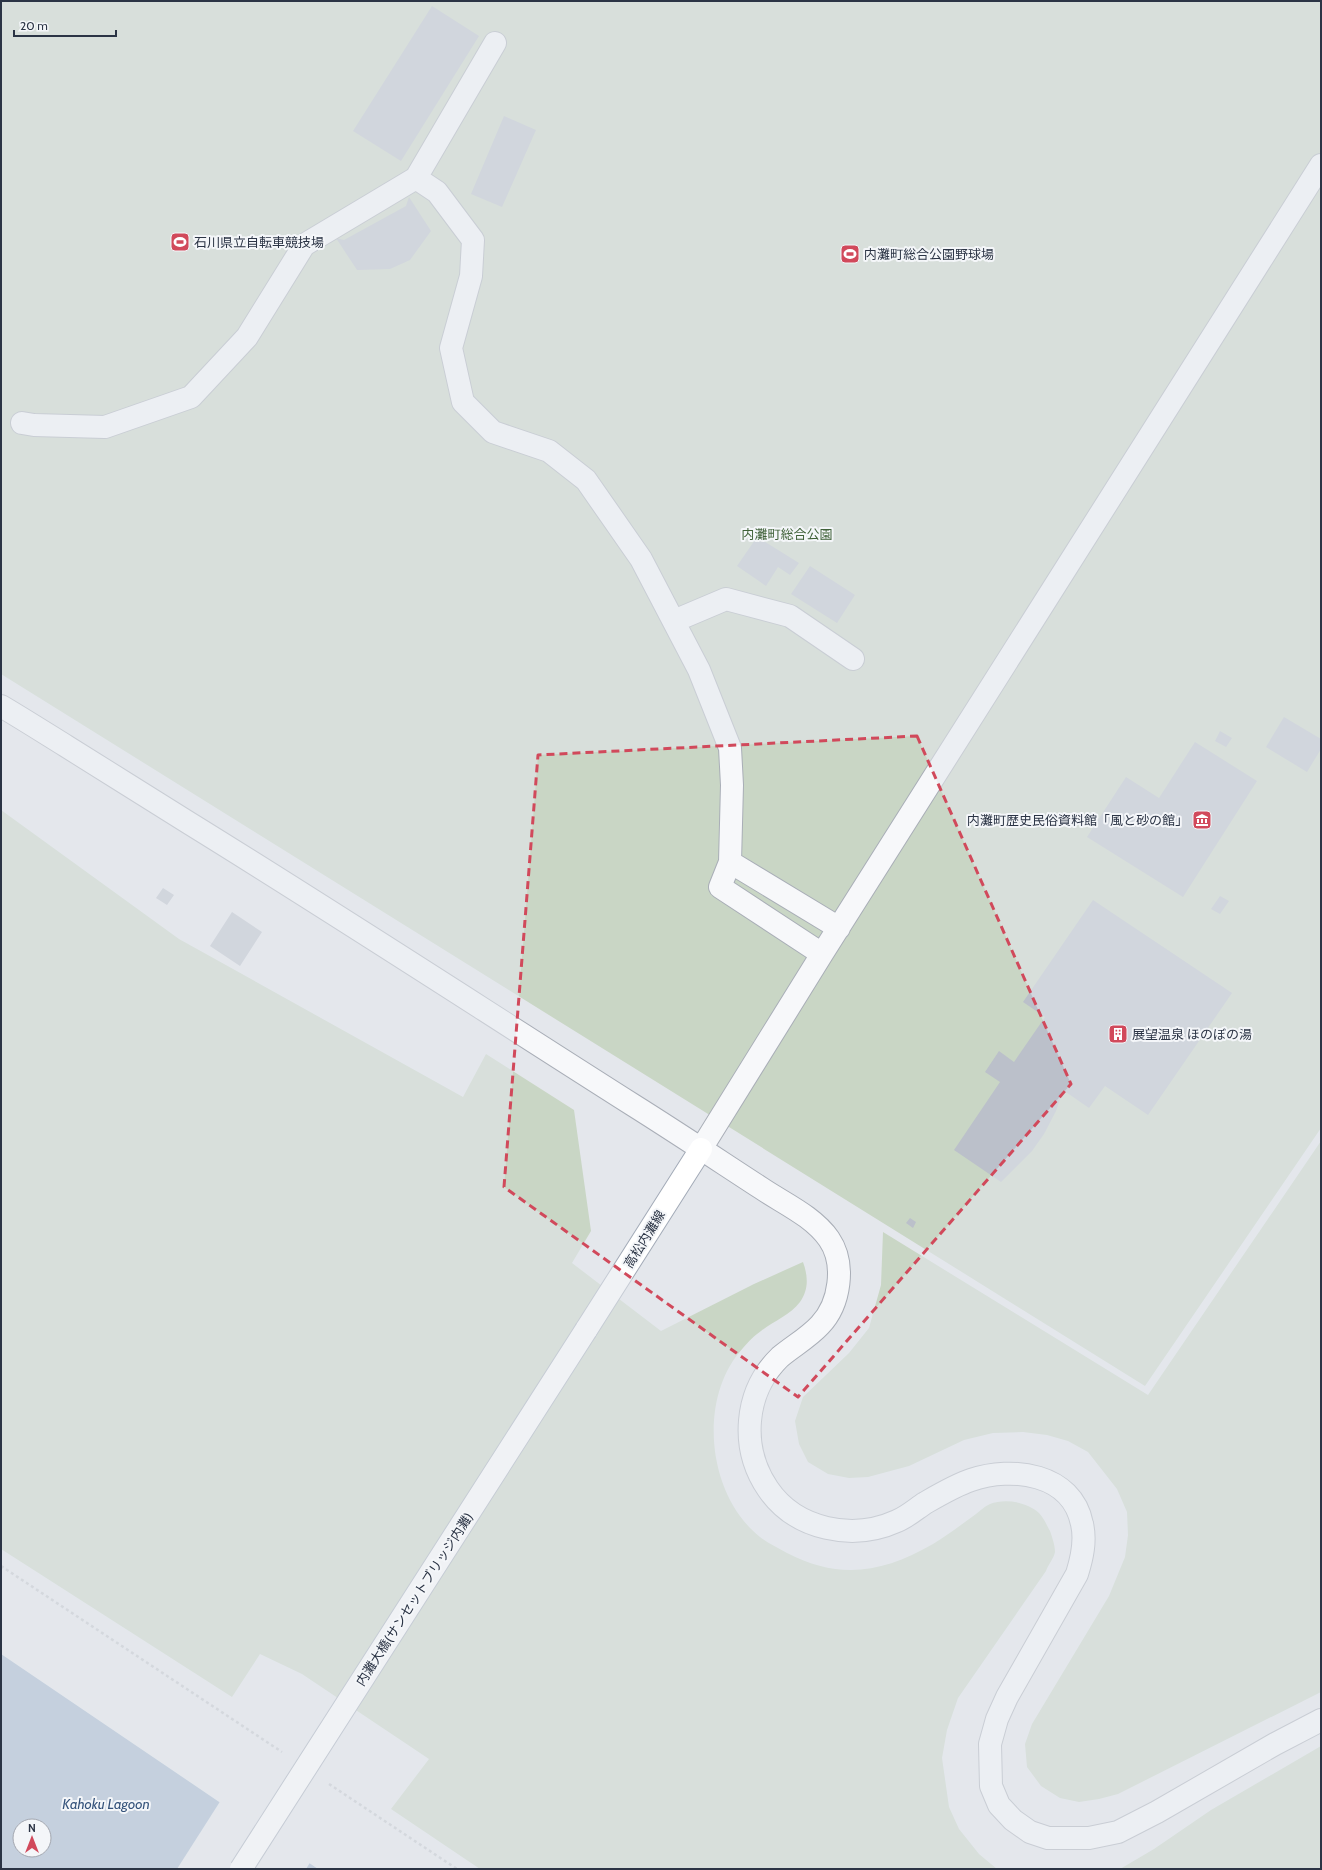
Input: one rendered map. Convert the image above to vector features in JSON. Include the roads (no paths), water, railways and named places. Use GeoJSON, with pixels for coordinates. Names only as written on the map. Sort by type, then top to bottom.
{"type":"FeatureCollection","features":[{"type":"Feature","properties":{"kind":"main road","name":"高松内灘線"},"geometry":{"type":"LineString","coordinates":[[586,1330],[701,1149]]}},
{"type":"Feature","properties":{"kind":"main road","name":"内灘大橋(サンセットブリッジ内灘)"},"geometry":{"type":"LineString","coordinates":[[241,1869],[586,1330]]}},
{"type":"Feature","properties":{"kind":"street"},"geometry":{"type":"LineString","coordinates":[[22,423],[34,425],[105,427],[191,397],[247,337],[304,244],[416,178],[495,43]]}},
{"type":"Feature","properties":{"kind":"street"},"geometry":{"type":"LineString","coordinates":[[701,1149],[822,954],[1321,165]]}},
{"type":"Feature","properties":{"kind":"street"},"geometry":{"type":"LineString","coordinates":[[416,178],[437,192],[473,240],[471,276],[451,348],[463,402],[493,432],[549,452],[586,480],[641,559],[699,670],[730,748],[732,785],[730,862],[720,887],[822,954]]}},
{"type":"Feature","properties":{"kind":"street"},"geometry":{"type":"LineString","coordinates":[[674,621],[726,599],[790,616],[853,659]]}},
{"type":"Feature","properties":{"kind":"street"},"geometry":{"type":"LineString","coordinates":[[1,706],[279,879],[701,1149],[814,1224],[829,1238],[836,1254],[839,1286],[829,1315],[818,1328],[778,1359],[756,1392],[750,1412],[750,1449],[756,1466],[769,1491],[783,1507],[816,1526],[840,1531],[870,1530],[898,1521],[932,1499],[970,1480],[998,1474],[1022,1474],[1036,1476],[1058,1487],[1067,1496],[1082,1522],[1082,1555],[1078,1574],[1007,1697],[997,1719],[990,1744],[991,1786],[999,1805],[1013,1820],[1030,1832],[1048,1838],[1089,1838],[1118,1832],[1157,1812],[1275,1744],[1321,1720]]}},
{"type":"Feature","properties":{"kind":"street"},"geometry":{"type":"LineString","coordinates":[[730,862],[839,928]]}},
{"type":"Feature","properties":{"kind":"water","name":"Kahoku Lagoon"},"geometry":{"type":"Polygon","coordinates":[[[1,1654],[318,1869],[1,1869],[1,1654]]]}},
{"type":"Feature","properties":{"kind":"place","name":"石川県立自転車競技場"},"geometry":{"type":"Point","coordinates":[180,242]}},
{"type":"Feature","properties":{"kind":"place","name":"内灘町総合公園野球場"},"geometry":{"type":"Point","coordinates":[850,254]}},
{"type":"Feature","properties":{"kind":"place","name":"内灘町歴史民俗資料館「風と砂の館」"},"geometry":{"type":"Point","coordinates":[1202,820]}},
{"type":"Feature","properties":{"kind":"place","name":"展望温泉 ほのぼの湯"},"geometry":{"type":"Point","coordinates":[1118,1034]}},
{"type":"Feature","properties":{"kind":"park label","name":"内灘町総合公園"},"geometry":{"type":"Point","coordinates":[787,534]}}]}
